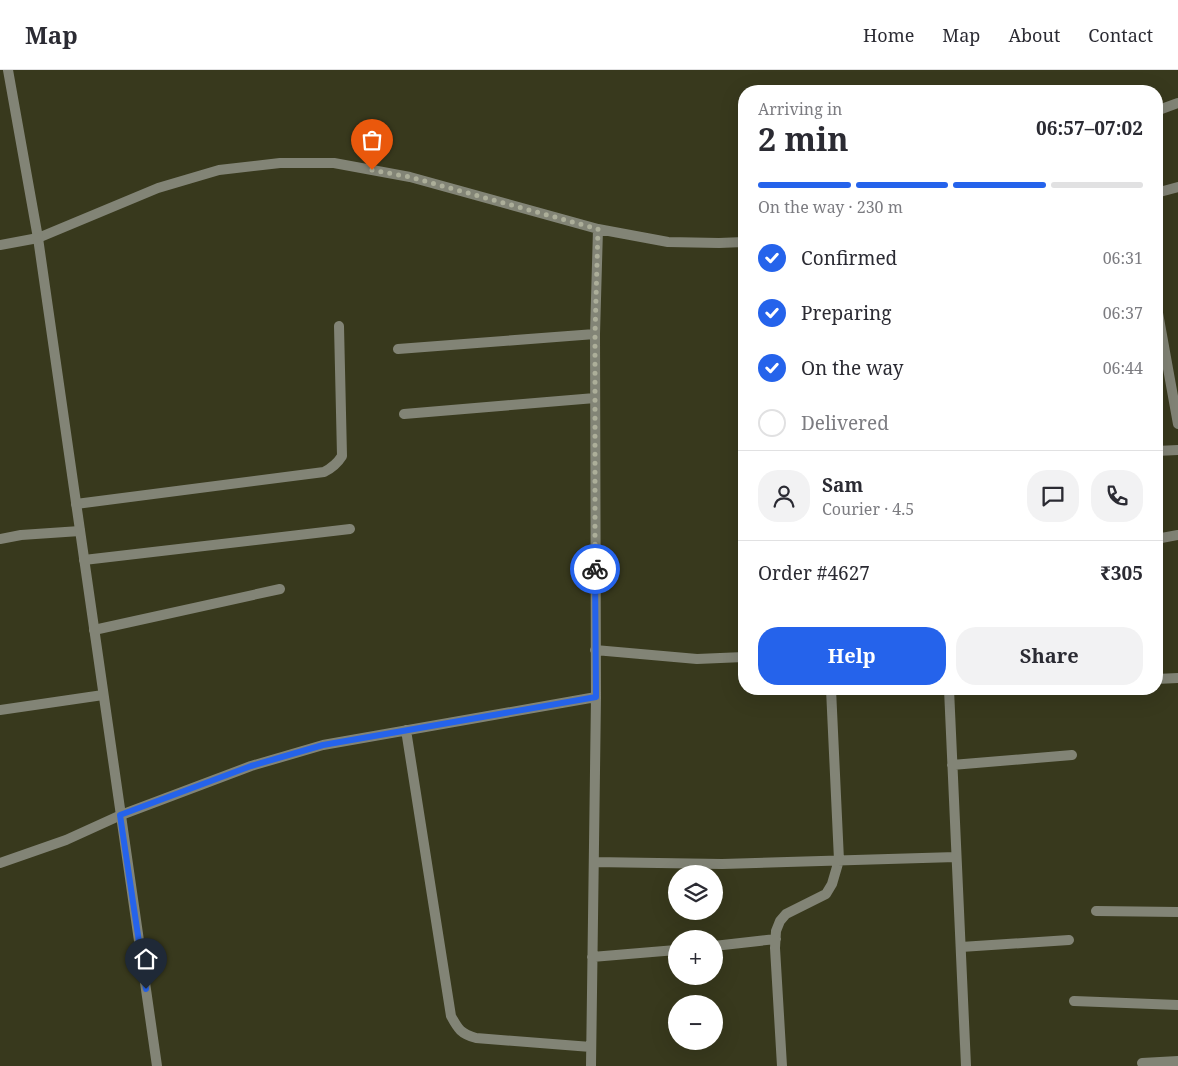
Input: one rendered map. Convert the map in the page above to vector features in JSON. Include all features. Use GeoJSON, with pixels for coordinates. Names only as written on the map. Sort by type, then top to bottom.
{"type":"FeatureCollection","features":[{"type":"Feature","properties":{"kind":"street"},"geometry":{"type":"LineString","coordinates":[[6,72],[38,238],[157,1066]]}},
{"type":"Feature","properties":{"kind":"street"},"geometry":{"type":"LineString","coordinates":[[1163,108],[1178,103]]}},
{"type":"Feature","properties":{"kind":"street"},"geometry":{"type":"LineString","coordinates":[[0,245],[38,238],[158,188],[218,170],[280,163],[334,163],[410,177],[598,229],[668,242],[738,242]]}},
{"type":"Feature","properties":{"kind":"street"},"geometry":{"type":"LineString","coordinates":[[1163,191],[1178,187]]}},
{"type":"Feature","properties":{"kind":"street"},"geometry":{"type":"LineString","coordinates":[[591,1066],[596,697],[595,334],[598,229]]}},
{"type":"Feature","properties":{"kind":"street"},"geometry":{"type":"LineString","coordinates":[[76,504],[324,472],[330,469],[337,464],[342,456],[339,326]]}},
{"type":"Feature","properties":{"kind":"street"},"geometry":{"type":"LineString","coordinates":[[398,348],[595,334]]}},
{"type":"Feature","properties":{"kind":"street"},"geometry":{"type":"LineString","coordinates":[[1163,341],[1178,424]]}},
{"type":"Feature","properties":{"kind":"street"},"geometry":{"type":"LineString","coordinates":[[404,414],[595,398]]}},
{"type":"Feature","properties":{"kind":"street"},"geometry":{"type":"LineString","coordinates":[[1163,451],[1178,450]]}},
{"type":"Feature","properties":{"kind":"street"},"geometry":{"type":"LineString","coordinates":[[84,560],[350,529]]}},
{"type":"Feature","properties":{"kind":"street"},"geometry":{"type":"LineString","coordinates":[[0,540],[21,535],[80,531]]}},
{"type":"Feature","properties":{"kind":"street"},"geometry":{"type":"LineString","coordinates":[[1163,538],[1178,535]]}},
{"type":"Feature","properties":{"kind":"street"},"geometry":{"type":"LineString","coordinates":[[94,630],[280,589]]}},
{"type":"Feature","properties":{"kind":"street"},"geometry":{"type":"LineString","coordinates":[[595,650],[697,659],[738,657]]}},
{"type":"Feature","properties":{"kind":"street"},"geometry":{"type":"LineString","coordinates":[[1163,679],[1178,678]]}},
{"type":"Feature","properties":{"kind":"street"},"geometry":{"type":"LineString","coordinates":[[0,710],[103,694]]}},
{"type":"Feature","properties":{"kind":"street"},"geometry":{"type":"LineString","coordinates":[[782,1066],[776,931],[780,921],[786,914],[826,894],[832,884],[839,860],[831,695]]}},
{"type":"Feature","properties":{"kind":"street"},"geometry":{"type":"LineString","coordinates":[[948,695],[966,1066]]}},
{"type":"Feature","properties":{"kind":"street"},"geometry":{"type":"LineString","coordinates":[[0,863],[66,840],[120,815],[251,766],[323,745],[596,697]]}},
{"type":"Feature","properties":{"kind":"street"},"geometry":{"type":"LineString","coordinates":[[406,730],[451,1016],[458,1028],[465,1036],[476,1038],[591,1047]]}},
{"type":"Feature","properties":{"kind":"street"},"geometry":{"type":"LineString","coordinates":[[952,765],[1072,755]]}},
{"type":"Feature","properties":{"kind":"street"},"geometry":{"type":"LineString","coordinates":[[594,862],[722,864],[956,857]]}},
{"type":"Feature","properties":{"kind":"street"},"geometry":{"type":"LineString","coordinates":[[1096,911],[1178,912]]}},
{"type":"Feature","properties":{"kind":"street"},"geometry":{"type":"LineString","coordinates":[[723,945],[776,939]]}},
{"type":"Feature","properties":{"kind":"street"},"geometry":{"type":"LineString","coordinates":[[961,947],[1070,940]]}},
{"type":"Feature","properties":{"kind":"street"},"geometry":{"type":"LineString","coordinates":[[592,957],[668,951]]}},
{"type":"Feature","properties":{"kind":"street"},"geometry":{"type":"LineString","coordinates":[[1074,1001],[1178,1005]]}},
{"type":"Feature","properties":{"kind":"street"},"geometry":{"type":"LineString","coordinates":[[1142,1063],[1178,1061]]}},
{"type":"Feature","properties":{"kind":"way so far"},"geometry":{"type":"LineString","coordinates":[[372,170],[410,177],[598,229],[595,334],[595,569]]}},
{"type":"Feature","properties":{"kind":"route"},"geometry":{"type":"LineString","coordinates":[[146,989],[120,815],[251,766],[323,745],[596,697],[595,569]]}}]}
